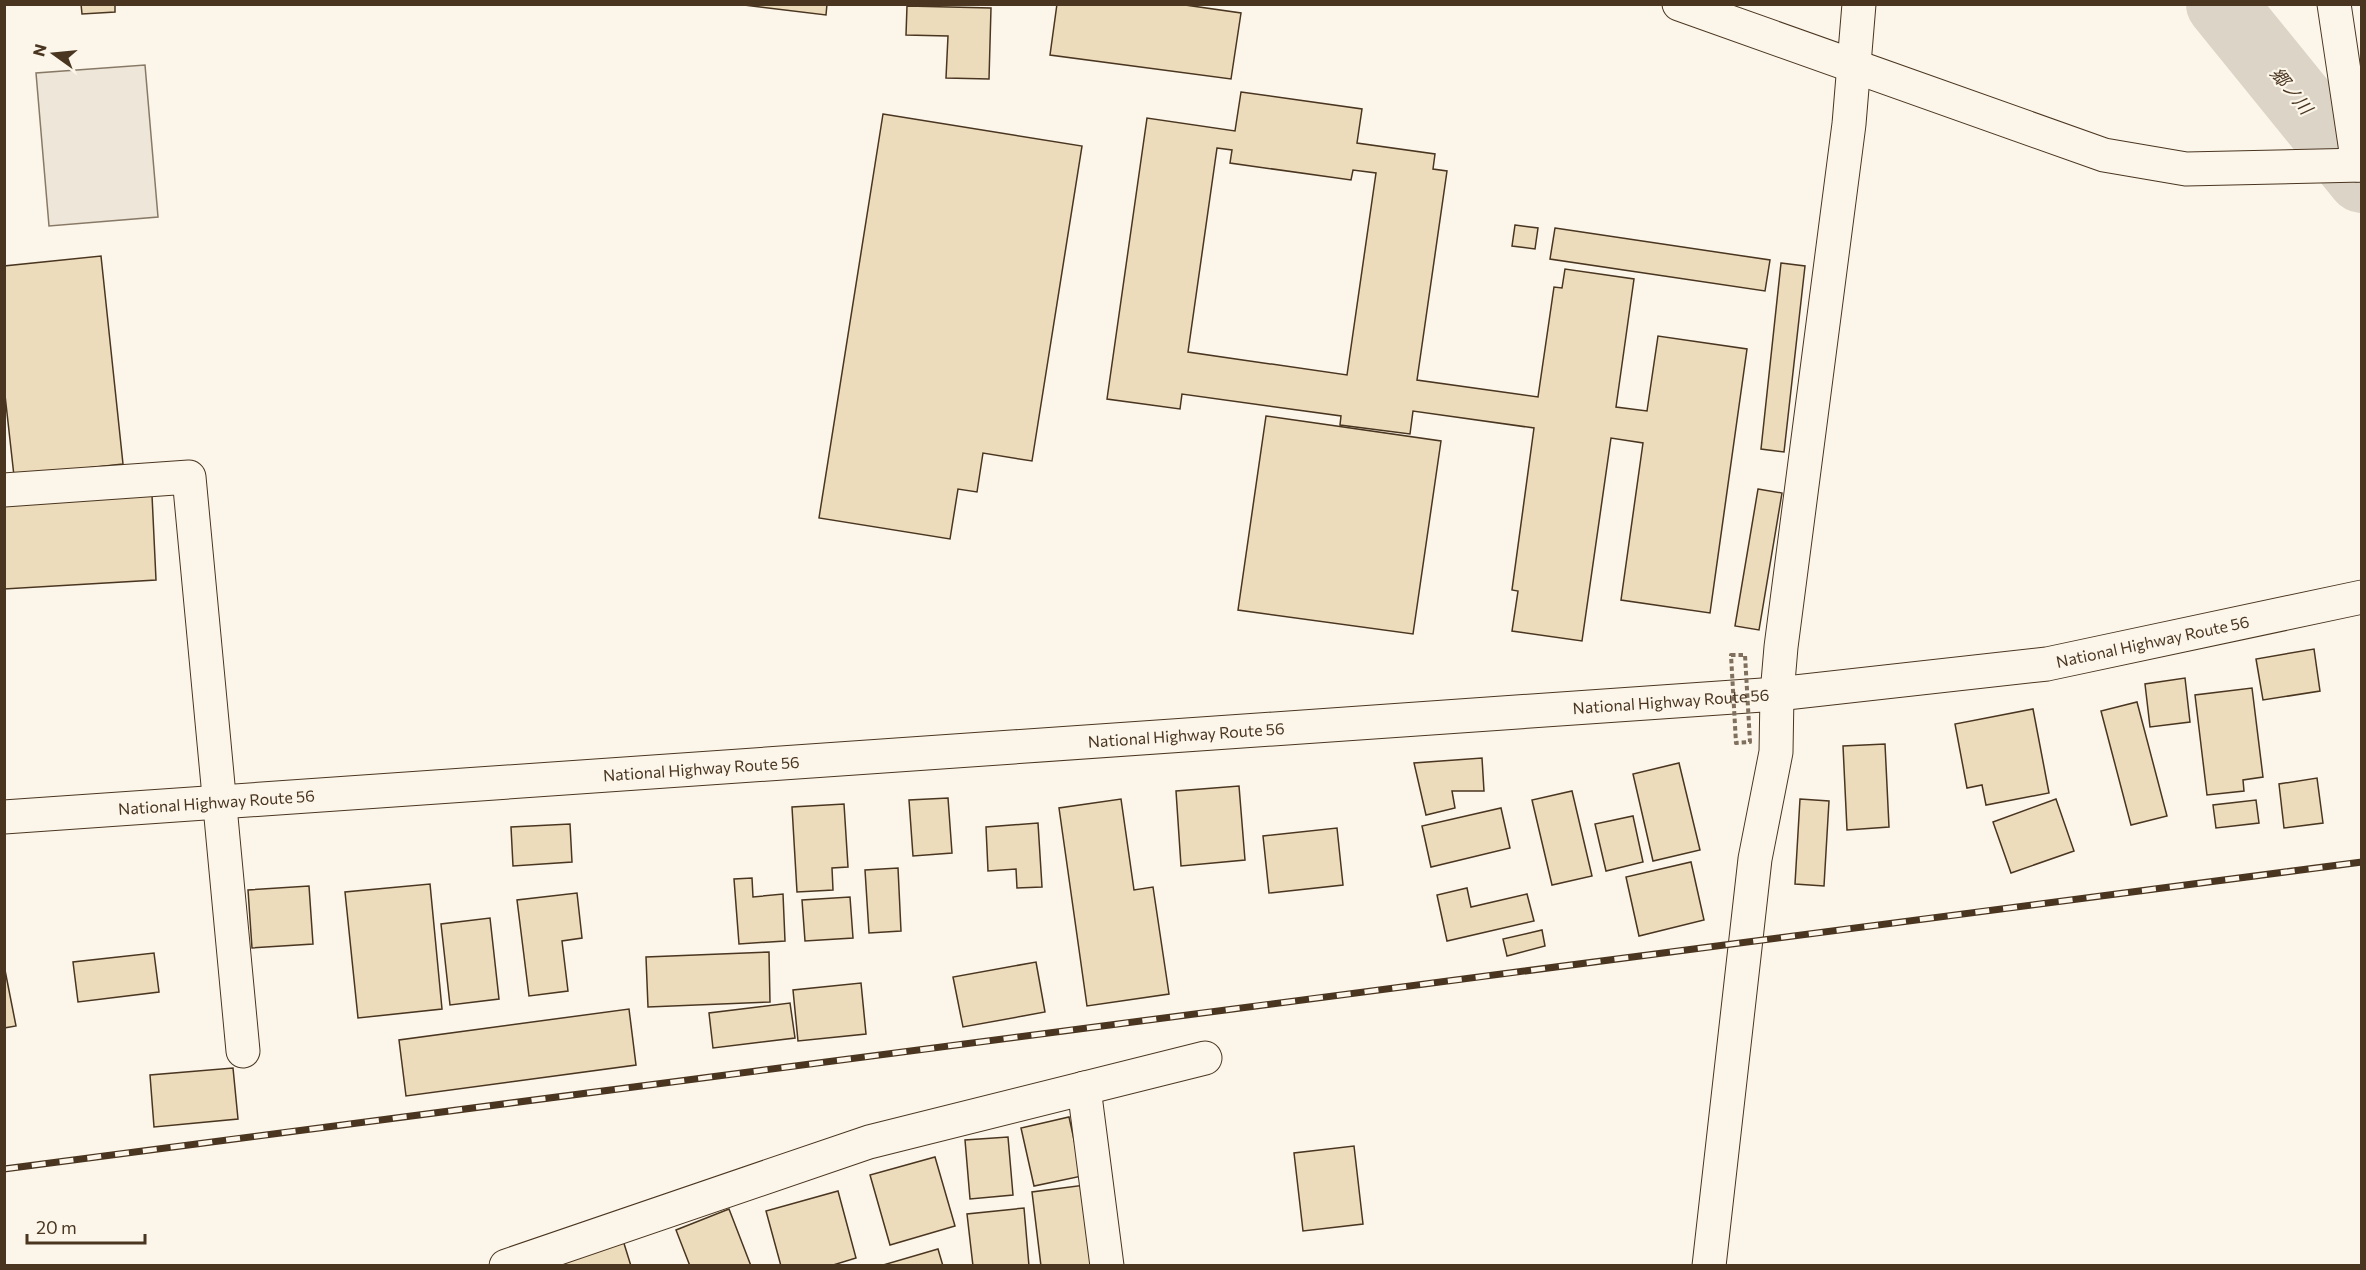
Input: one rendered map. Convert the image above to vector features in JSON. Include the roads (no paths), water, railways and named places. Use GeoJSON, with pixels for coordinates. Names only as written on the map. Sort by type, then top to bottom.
{"type":"FeatureCollection","features":[{"type":"Feature","properties":{"kind":"main road"},"geometry":{"type":"LineString","coordinates":[[1678,4],[2104,155],[2186,169],[2360,165],[2334,4]]}},
{"type":"Feature","properties":{"kind":"main road"},"geometry":{"type":"LineString","coordinates":[[1709,1266],[1755,859],[1776,752],[1777,694],[1849,124],[1859,4]]}},
{"type":"Feature","properties":{"kind":"main road"},"geometry":{"type":"LineString","coordinates":[[4,490],[189,477],[243,1051]]}},
{"type":"Feature","properties":{"kind":"main road","name":"National Highway Route 56"},"geometry":{"type":"LineString","coordinates":[[4,817],[1777,694],[2048,664],[2361,597]]}},
{"type":"Feature","properties":{"kind":"main road"},"geometry":{"type":"LineString","coordinates":[[506,1266],[869,1142],[1204,1058]]}},
{"type":"Feature","properties":{"kind":"main road"},"geometry":{"type":"LineString","coordinates":[[1084,1088],[1107,1266]]}},
{"type":"Feature","properties":{"kind":"waterway","name":"郷ノ川"},"geometry":{"type":"LineString","coordinates":[[2221,4],[2362,178]]}},
{"type":"Feature","properties":{"kind":"railway"},"geometry":{"type":"LineString","coordinates":[[4,1169],[2362,862]]}}]}
